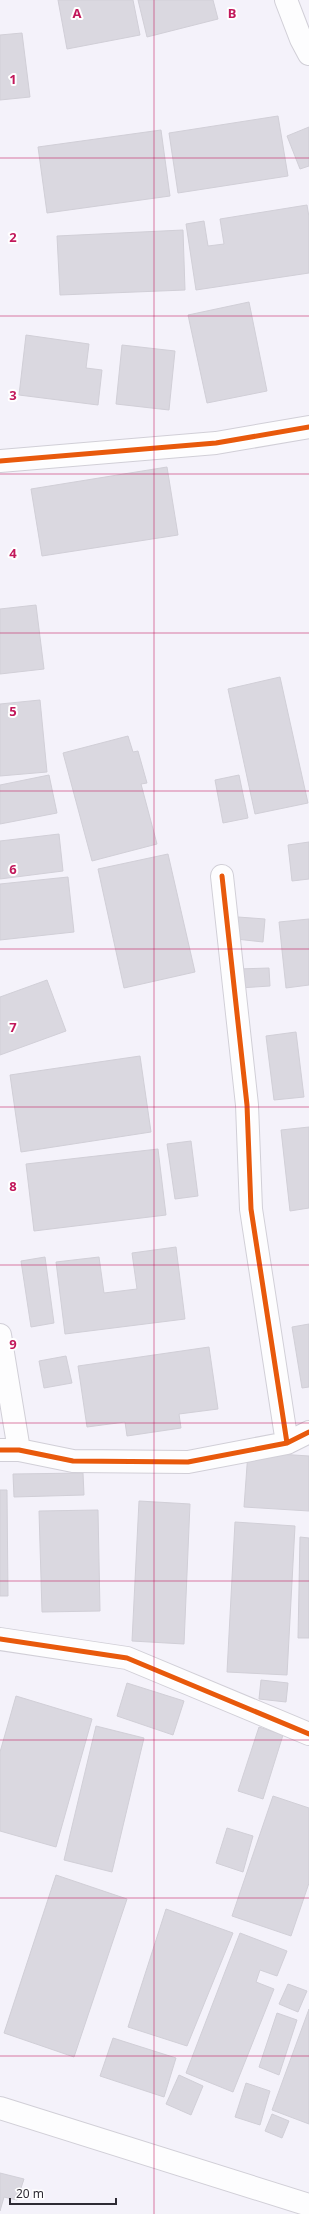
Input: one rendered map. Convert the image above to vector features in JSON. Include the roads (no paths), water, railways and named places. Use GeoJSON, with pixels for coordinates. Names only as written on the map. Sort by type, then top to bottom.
{"type":"FeatureCollection","features":[{"type":"Feature","properties":{"kind":"street"},"geometry":{"type":"LineString","coordinates":[[286,0],[301,39],[309,54]]}},
{"type":"Feature","properties":{"kind":"street"},"geometry":{"type":"LineString","coordinates":[[0,461],[216,443],[309,428]]}},
{"type":"Feature","properties":{"kind":"street"},"geometry":{"type":"LineString","coordinates":[[222,876],[247,1105],[251,1209],[287,1443]]}},
{"type":"Feature","properties":{"kind":"street"},"geometry":{"type":"LineString","coordinates":[[0,1335],[10,1450],[73,1461],[188,1462],[287,1443],[309,1432]]}},
{"type":"Feature","properties":{"kind":"street"},"geometry":{"type":"LineString","coordinates":[[0,1639],[127,1658],[309,1734]]}},
{"type":"Feature","properties":{"kind":"street"},"geometry":{"type":"LineString","coordinates":[[0,2108],[309,2205]]}}]}
